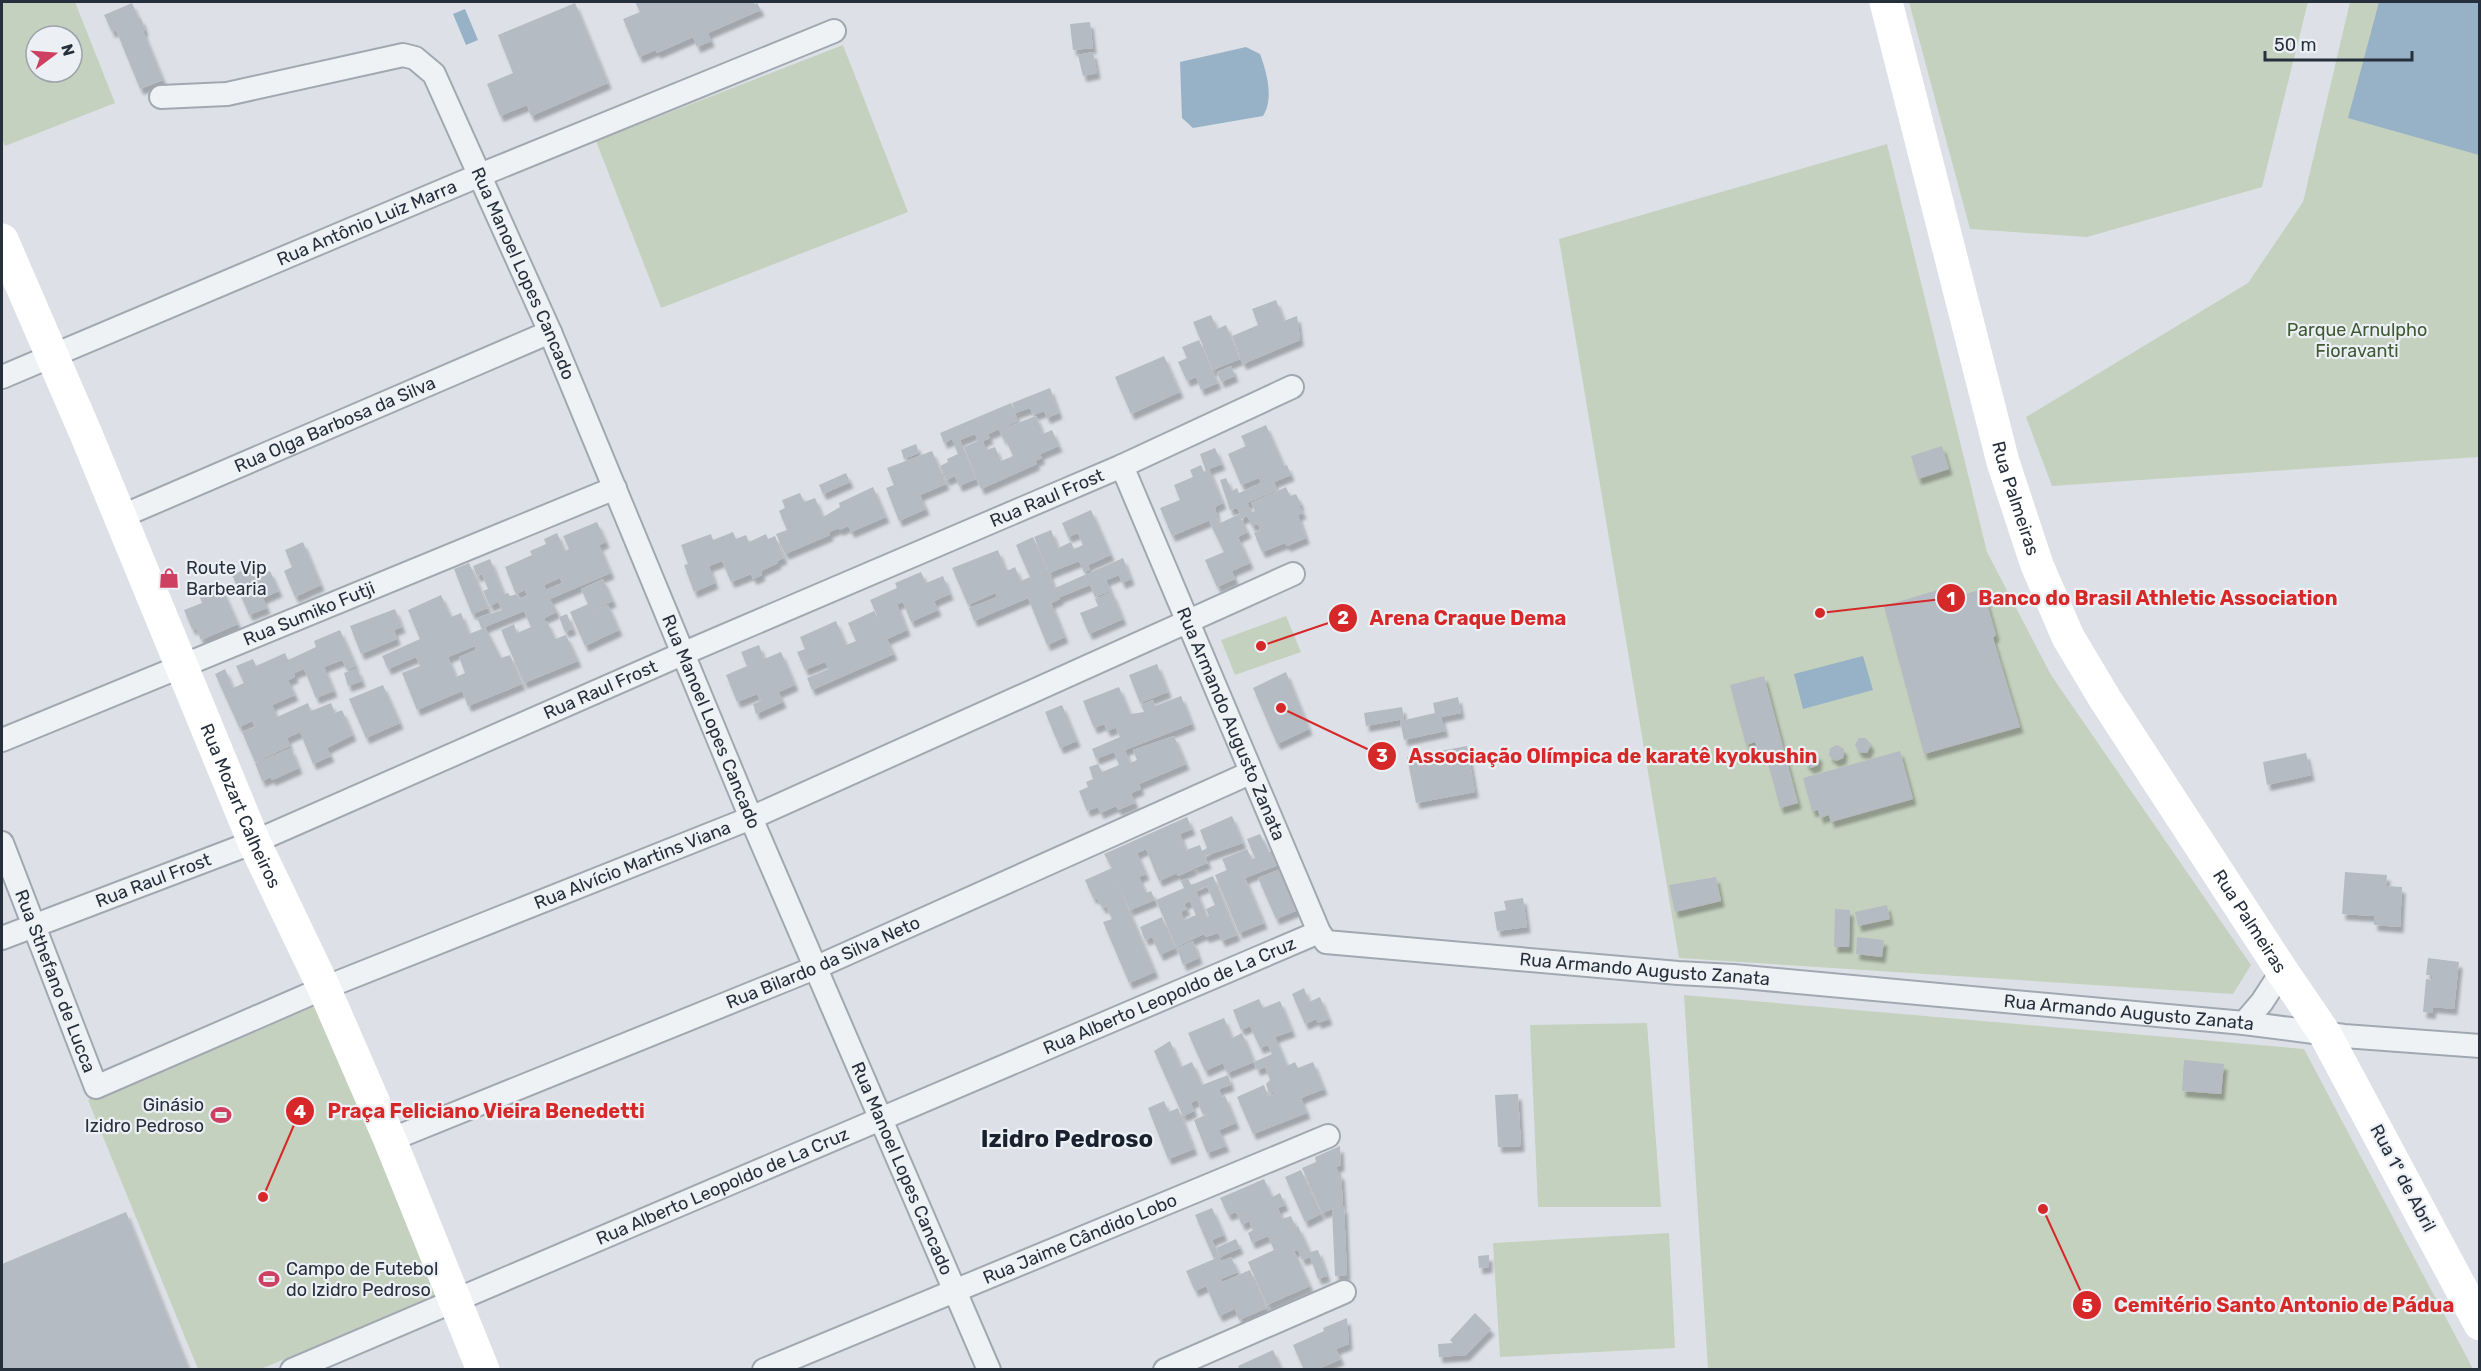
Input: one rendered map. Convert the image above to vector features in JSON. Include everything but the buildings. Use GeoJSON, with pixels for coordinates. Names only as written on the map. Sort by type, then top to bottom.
{"type":"FeatureCollection","features":[{"type":"Feature","properties":{"kind":"street","name":"Rua Palmeiras"},"geometry":{"type":"LineString","coordinates":[[1886,2],[1998,441],[2037,565],[2068,637],[2105,699],[2325,1034]]}},
{"type":"Feature","properties":{"kind":"street","name":"Rua Antônio Luiz Marra"},"geometry":{"type":"LineString","coordinates":[[2,377],[51,354],[480,175],[834,31]]}},
{"type":"Feature","properties":{"kind":"street","name":"Rua Manoel Lopes Cancado"},"geometry":{"type":"LineString","coordinates":[[161,97],[227,94],[403,55],[415,58],[434,74],[550,332],[751,818],[989,1370]]}},
{"type":"Feature","properties":{"kind":"street","name":"Rua Mozart Calheiros"},"geometry":{"type":"LineString","coordinates":[[2,240],[254,842],[324,988],[390,1140],[483,1370]]}},
{"type":"Feature","properties":{"kind":"street","name":"Rua Olga Barbosa da Silva"},"geometry":{"type":"LineString","coordinates":[[120,518],[550,332]]}},
{"type":"Feature","properties":{"kind":"street","name":"Rua Raul Frost"},"geometry":{"type":"LineString","coordinates":[[2,938],[254,842],[682,654],[1122,466],[1292,387]]}},
{"type":"Feature","properties":{"kind":"street","name":"Rua Armando Augusto Zanata"},"geometry":{"type":"LineString","coordinates":[[1122,466],[1250,773],[1319,932],[1326,942],[2244,1023],[2325,1034],[2480,1046]]}},
{"type":"Feature","properties":{"kind":"street","name":"Rua Sumiko Futji"},"geometry":{"type":"LineString","coordinates":[[2,740],[615,488]]}},
{"type":"Feature","properties":{"kind":"street","name":"Rua Alvício Martins Viana"},"geometry":{"type":"LineString","coordinates":[[96,1087],[324,988],[751,818],[1293,574]]}},
{"type":"Feature","properties":{"kind":"street","name":"Rua Bilardo da Silva Neto"},"geometry":{"type":"LineString","coordinates":[[390,1140],[817,967],[1250,773]]}},
{"type":"Feature","properties":{"kind":"street","name":"Rua Sthefano de Lucca"},"geometry":{"type":"LineString","coordinates":[[2,843],[96,1087]]}},
{"type":"Feature","properties":{"kind":"street","name":"Rua Alberto Leopoldo de La Cruz"},"geometry":{"type":"LineString","coordinates":[[292,1370],[332,1362],[454,1300],[1319,932]]}},
{"type":"Feature","properties":{"kind":"street"},"geometry":{"type":"LineString","coordinates":[[2244,1023],[2262,1002],[2282,971]]}},
{"type":"Feature","properties":{"kind":"street","name":"Rua 1º de Abril"},"geometry":{"type":"LineString","coordinates":[[2325,1034],[2480,1324]]}},
{"type":"Feature","properties":{"kind":"street","name":"Rua Jaime Cândido Lobo"},"geometry":{"type":"LineString","coordinates":[[764,1370],[1328,1136]]}},
{"type":"Feature","properties":{"kind":"street"},"geometry":{"type":"LineString","coordinates":[[1165,1370],[1344,1292]]}},
{"type":"Feature","properties":{"kind":"green space"},"geometry":{"type":"Polygon","coordinates":[[[2,2],[75,2],[84,24],[24,24],[24,84],[84,84],[84,25],[115,103],[5,146],[2,139],[2,2]]]}},
{"type":"Feature","properties":{"kind":"green space"},"geometry":{"type":"Polygon","coordinates":[[[1909,2],[2308,2],[2262,187],[2087,237],[1970,229],[1909,2]]]}},
{"type":"Feature","properties":{"kind":"green space","name":"Parque Arnulpho Fioravanti"},"geometry":{"type":"Polygon","coordinates":[[[2350,2],[2479,2],[2479,457],[2052,486],[2026,417],[2248,283],[2303,202],[2350,2]]]}},
{"type":"Feature","properties":{"kind":"green space"},"geometry":{"type":"Polygon","coordinates":[[[843,45],[908,212],[661,308],[596,141],[843,45]]]}},
{"type":"Feature","properties":{"kind":"green space"},"geometry":{"type":"Polygon","coordinates":[[[1887,144],[1987,552],[2051,675],[2251,965],[2233,994],[1679,958],[1559,239],[1887,144]]]}},
{"type":"Feature","properties":{"kind":"green space"},"geometry":{"type":"Polygon","coordinates":[[[1286,616],[1301,652],[1235,675],[1221,640],[1286,616]]]}},
{"type":"Feature","properties":{"kind":"green space"},"geometry":{"type":"Polygon","coordinates":[[[1684,995],[2304,1049],[2473,1369],[1708,1369],[1684,995]]]}},
{"type":"Feature","properties":{"kind":"green space"},"geometry":{"type":"Polygon","coordinates":[[[316,1006],[439,1294],[261,1369],[198,1369],[88,1100],[316,1006]]]}},
{"type":"Feature","properties":{"kind":"green space"},"geometry":{"type":"Polygon","coordinates":[[[1647,1023],[1661,1207],[1538,1207],[1530,1025],[1647,1023]]]}},
{"type":"Feature","properties":{"kind":"green space"},"geometry":{"type":"Polygon","coordinates":[[[1669,1233],[1675,1348],[1500,1357],[1493,1243],[1669,1233]]]}},
{"type":"Feature","properties":{"kind":"water"},"geometry":{"type":"Polygon","coordinates":[[[2379,2],[2479,2],[2479,155],[2348,118],[2379,2]]]}},
{"type":"Feature","properties":{"kind":"water"},"geometry":{"type":"Polygon","coordinates":[[[465,9],[478,40],[466,45],[453,14],[465,9]]]}},
{"type":"Feature","properties":{"kind":"water"},"geometry":{"type":"Polygon","coordinates":[[[1246,47],[1260,54],[1265,69],[1269,94],[1263,116],[1193,128],[1182,118],[1180,62],[1246,47]]]}},
{"type":"Feature","properties":{"kind":"water"},"geometry":{"type":"Polygon","coordinates":[[[1863,656],[1873,690],[1803,709],[1794,674],[1863,656]]]}},
{"type":"Feature","properties":{"kind":"place","name":"Route Vip Barbearia"},"geometry":{"type":"Point","coordinates":[169,578]}},
{"type":"Feature","properties":{"kind":"place","name":"Banco do Brasil Athletic Association"},"geometry":{"type":"Point","coordinates":[1820,613]}},
{"type":"Feature","properties":{"kind":"place","name":"Arena Craque Dema"},"geometry":{"type":"Point","coordinates":[1261,646]}},
{"type":"Feature","properties":{"kind":"place","name":"Associação Olímpica de karatê kyokushin"},"geometry":{"type":"Point","coordinates":[1281,708]}},
{"type":"Feature","properties":{"kind":"place","name":"Ginásio Izidro Pedroso"},"geometry":{"type":"Point","coordinates":[221,1115]}},
{"type":"Feature","properties":{"kind":"place","name":"Praça Feliciano Vieira Benedetti"},"geometry":{"type":"Point","coordinates":[263,1197]}},
{"type":"Feature","properties":{"kind":"place","name":"Cemitério Santo Antonio de Pádua"},"geometry":{"type":"Point","coordinates":[2043,1209]}},
{"type":"Feature","properties":{"kind":"place","name":"Campo de Futebol do Izidro Pedroso"},"geometry":{"type":"Point","coordinates":[269,1279]}},
{"type":"Feature","properties":{"kind":"district","name":"Izidro Pedroso"},"geometry":{"type":"Point","coordinates":[1067,1139]}}]}
